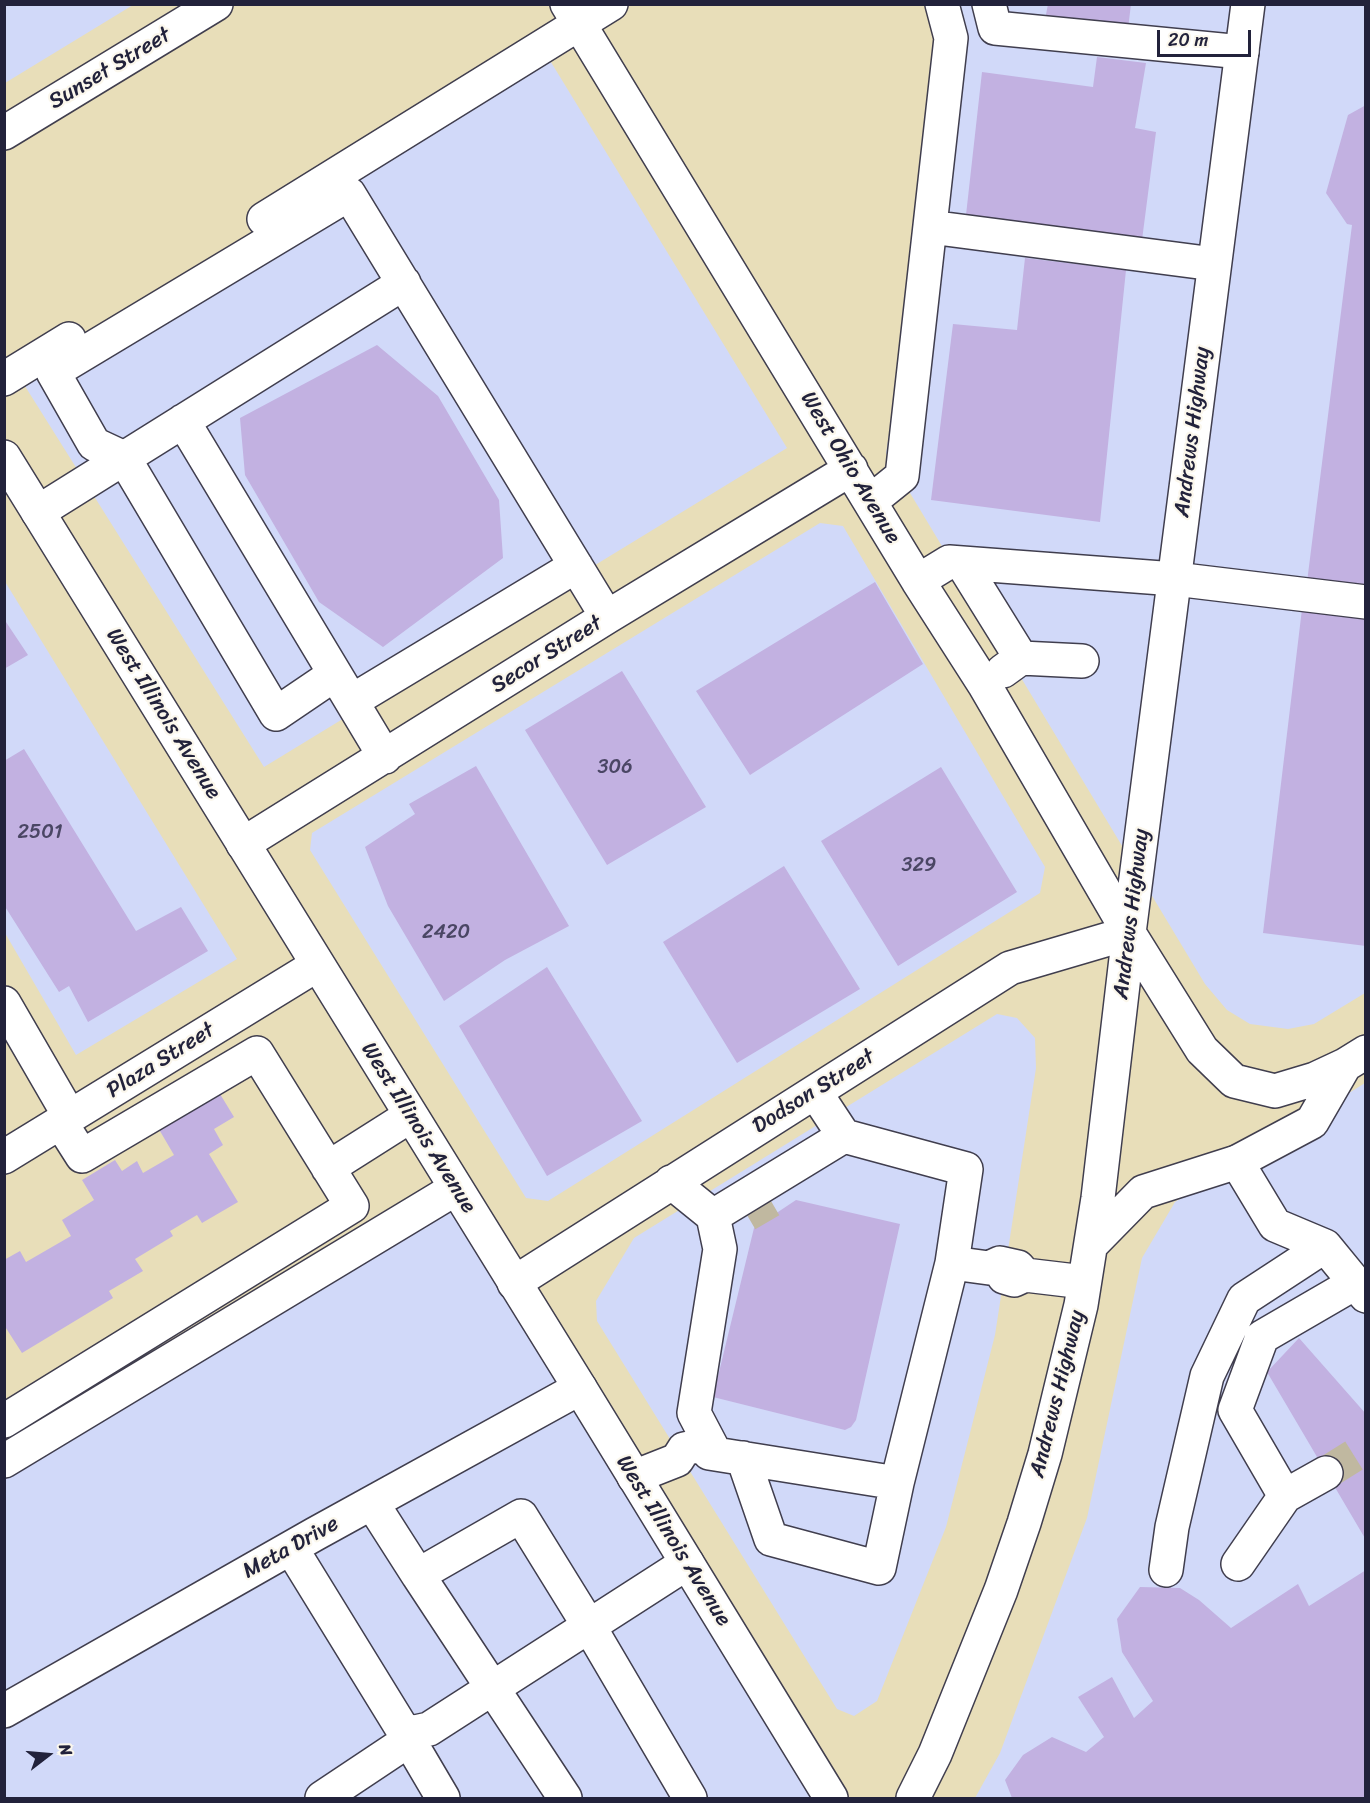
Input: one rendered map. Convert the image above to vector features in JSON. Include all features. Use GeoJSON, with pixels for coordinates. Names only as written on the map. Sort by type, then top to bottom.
{"type":"FeatureCollection","features":[{"type":"Feature","properties":{"kind":"main road","name":"Sunset Street"},"geometry":{"type":"LineString","coordinates":[[4,133],[216,4]]}},
{"type":"Feature","properties":{"kind":"main road"},"geometry":{"type":"LineString","coordinates":[[4,379],[573,14],[611,4]]}},
{"type":"Feature","properties":{"kind":"main road"},"geometry":{"type":"LineString","coordinates":[[871,501],[902,476],[951,38],[942,4]]}},
{"type":"Feature","properties":{"kind":"main road"},"geometry":{"type":"LineString","coordinates":[[990,4],[995,28],[1242,52]]}},
{"type":"Feature","properties":{"kind":"main road","name":"Andrews Highway"},"geometry":{"type":"LineString","coordinates":[[913,1798],[935,1754],[1001,1590],[1024,1523],[1045,1454],[1081,1305],[1110,1106],[1129,933],[1248,4]]}},
{"type":"Feature","properties":{"kind":"main road","name":"West Ohio Avenue"},"geometry":{"type":"LineString","coordinates":[[573,14],[918,581],[984,684],[1129,933],[1202,1050],[1234,1081],[1275,1091],[1315,1079],[1355,1058]]}},
{"type":"Feature","properties":{"kind":"main road"},"geometry":{"type":"LineString","coordinates":[[576,566],[343,687],[276,714],[124,458],[94,444],[53,372],[349,194],[404,283],[607,617]]}},
{"type":"Feature","properties":{"kind":"main road"},"geometry":{"type":"LineString","coordinates":[[930,227],[1214,264]]}},
{"type":"Feature","properties":{"kind":"main road"},"geometry":{"type":"LineString","coordinates":[[38,512],[404,283]]}},
{"type":"Feature","properties":{"kind":"main road"},"geometry":{"type":"LineString","coordinates":[[183,421],[385,757]]}},
{"type":"Feature","properties":{"kind":"main road","name":"West Illinois Avenue"},"geometry":{"type":"LineString","coordinates":[[4,458],[831,1798]]}},
{"type":"Feature","properties":{"kind":"main road","name":"Secor Street"},"geometry":{"type":"LineString","coordinates":[[243,844],[607,617],[851,469]]}},
{"type":"Feature","properties":{"kind":"main road"},"geometry":{"type":"LineString","coordinates":[[918,581],[949,562],[1175,579],[1365,602]]}},
{"type":"Feature","properties":{"kind":"main road"},"geometry":{"type":"LineString","coordinates":[[962,563],[1021,658]]}},
{"type":"Feature","properties":{"kind":"main road"},"geometry":{"type":"LineString","coordinates":[[984,684],[1021,658],[1082,661]]}},
{"type":"Feature","properties":{"kind":"main road","name":"Dodson Street"},"geometry":{"type":"LineString","coordinates":[[514,1283],[1010,968],[1129,933]]}},
{"type":"Feature","properties":{"kind":"main road","name":"Plaza Street"},"geometry":{"type":"LineString","coordinates":[[4,1157],[317,965]]}},
{"type":"Feature","properties":{"kind":"main road"},"geometry":{"type":"LineString","coordinates":[[4,1003],[82,1156],[257,1053],[352,1206],[4,1421]]}},
{"type":"Feature","properties":{"kind":"main road"},"geometry":{"type":"LineString","coordinates":[[1091,1245],[1143,1192],[1238,1162],[1312,1122],[1355,1058]]}},
{"type":"Feature","properties":{"kind":"main road"},"geometry":{"type":"LineString","coordinates":[[815,1092],[844,1136],[966,1168],[952,1263],[897,1483],[879,1568],[771,1539],[722,1455],[694,1413],[720,1249],[747,1203],[844,1136]]}},
{"type":"Feature","properties":{"kind":"main road"},"geometry":{"type":"LineString","coordinates":[[328,1168],[410,1116]]}},
{"type":"Feature","properties":{"kind":"main road"},"geometry":{"type":"LineString","coordinates":[[1238,1162],[1275,1225],[1324,1246],[1360,1290],[1262,1337],[1235,1410],[1285,1496]]}},
{"type":"Feature","properties":{"kind":"main road"},"geometry":{"type":"LineString","coordinates":[[671,1182],[747,1203]]}},
{"type":"Feature","properties":{"kind":"main road"},"geometry":{"type":"LineString","coordinates":[[4,1461],[455,1189]]}},
{"type":"Feature","properties":{"kind":"main road"},"geometry":{"type":"LineString","coordinates":[[1166,1570],[1172,1527],[1207,1376],[1244,1299],[1324,1246]]}},
{"type":"Feature","properties":{"kind":"main road"},"geometry":{"type":"LineString","coordinates":[[952,1263],[988,1268],[1000,1263],[1018,1267],[1025,1275],[1084,1282]]}},
{"type":"Feature","properties":{"kind":"main road","name":"Meta Drive"},"geometry":{"type":"LineString","coordinates":[[4,1711],[580,1388]]}},
{"type":"Feature","properties":{"kind":"main road"},"geometry":{"type":"LineString","coordinates":[[634,1477],[677,1460],[684,1449],[702,1445],[722,1455],[897,1483]]}},
{"type":"Feature","properties":{"kind":"main road"},"geometry":{"type":"LineString","coordinates":[[1238,1564],[1285,1496],[1326,1473]]}},
{"type":"Feature","properties":{"kind":"main road"},"geometry":{"type":"LineString","coordinates":[[372,1503],[565,1798]]}},
{"type":"Feature","properties":{"kind":"main road"},"geometry":{"type":"LineString","coordinates":[[418,1575],[521,1516],[590,1626],[690,1798]]}},
{"type":"Feature","properties":{"kind":"main road"},"geometry":{"type":"LineString","coordinates":[[291,1548],[443,1798]]}},
{"type":"Feature","properties":{"kind":"main road"},"geometry":{"type":"LineString","coordinates":[[322,1798],[406,1735],[429,1729],[687,1563]]}},
{"type":"Feature","properties":{"kind":"shaded area"},"geometry":{"type":"Polygon","coordinates":[[[5,4],[133,4],[133,5],[5,83],[5,4]]]}},
{"type":"Feature","properties":{"kind":"shaded area"},"geometry":{"type":"Polygon","coordinates":[[[940,5],[1365,5],[1365,993],[1314,1024],[1288,1029],[1250,1024],[1227,1010],[1205,984],[886,453],[952,46],[940,5]]]}},
{"type":"Feature","properties":{"kind":"shaded area"},"geometry":{"type":"Polygon","coordinates":[[[546,54],[787,448],[264,767],[18,375],[546,54]]]}},
{"type":"Feature","properties":{"kind":"shaded area"},"geometry":{"type":"Polygon","coordinates":[[[820,523],[843,526],[1045,867],[1040,893],[548,1201],[526,1198],[310,850],[312,833],[820,523]]]}},
{"type":"Feature","properties":{"kind":"shaded area"},"geometry":{"type":"Polygon","coordinates":[[[4,580],[237,959],[76,1055],[5,933],[4,580]]]}},
{"type":"Feature","properties":{"kind":"shaded area"},"geometry":{"type":"Polygon","coordinates":[[[997,1014],[1017,1018],[1035,1038],[1036,1068],[995,1335],[946,1527],[877,1701],[854,1716],[837,1709],[597,1321],[596,1301],[634,1238],[997,1014]]]}},
{"type":"Feature","properties":{"kind":"shaded area"},"geometry":{"type":"Polygon","coordinates":[[[1365,1083],[1365,1798],[975,1798],[1000,1753],[1087,1518],[1142,1258],[1175,1202],[1365,1083]]]}},
{"type":"Feature","properties":{"kind":"shaded area"},"geometry":{"type":"Polygon","coordinates":[[[452,1185],[830,1798],[5,1798],[5,1456],[452,1185]]]}},
{"type":"Feature","properties":{"kind":"building"},"geometry":{"type":"Polygon","coordinates":[[[1048,4],[1131,4],[1128,29],[1045,20],[1048,4]]]}},
{"type":"Feature","properties":{"kind":"building"},"geometry":{"type":"Polygon","coordinates":[[[1097,57],[1146,63],[1135,128],[1156,132],[1142,240],[966,215],[982,72],[1093,87],[1097,57]]]}},
{"type":"Feature","properties":{"kind":"building"},"geometry":{"type":"Polygon","coordinates":[[[1366,105],[1366,589],[1307,582],[1352,225],[1347,224],[1326,193],[1348,115],[1366,105]]]}},
{"type":"Feature","properties":{"kind":"building"},"geometry":{"type":"Polygon","coordinates":[[[1025,258],[1126,270],[1100,522],[931,500],[953,324],[1017,330],[1025,258]]]}},
{"type":"Feature","properties":{"kind":"building"},"geometry":{"type":"Polygon","coordinates":[[[377,345],[438,396],[499,500],[503,558],[383,647],[319,602],[245,475],[240,418],[377,345]]]}},
{"type":"Feature","properties":{"kind":"building"},"geometry":{"type":"Polygon","coordinates":[[[875,582],[923,664],[750,775],[696,691],[875,582]]]}},
{"type":"Feature","properties":{"kind":"building"},"geometry":{"type":"Polygon","coordinates":[[[1302,609],[1366,617],[1366,946],[1263,933],[1302,609]]]}},
{"type":"Feature","properties":{"kind":"building"},"geometry":{"type":"Polygon","coordinates":[[[4,619],[28,655],[4,669],[4,619]]]}},
{"type":"Feature","properties":{"kind":"building"},"geometry":{"type":"Polygon","coordinates":[[[622,671],[706,807],[607,865],[525,730],[622,671]]]}},
{"type":"Feature","properties":{"kind":"building"},"geometry":{"type":"Polygon","coordinates":[[[24,749],[136,931],[181,907],[208,951],[88,1022],[69,986],[59,992],[4,905],[4,761],[24,749]]]}},
{"type":"Feature","properties":{"kind":"building"},"geometry":{"type":"Polygon","coordinates":[[[476,766],[569,926],[505,960],[444,1001],[388,906],[365,847],[415,814],[409,804],[476,766]]]}},
{"type":"Feature","properties":{"kind":"building"},"geometry":{"type":"Polygon","coordinates":[[[941,767],[1017,892],[898,966],[821,841],[941,767]]]}},
{"type":"Feature","properties":{"kind":"building"},"geometry":{"type":"Polygon","coordinates":[[[784,866],[860,989],[737,1063],[663,942],[784,866]]]}},
{"type":"Feature","properties":{"kind":"building"},"geometry":{"type":"Polygon","coordinates":[[[547,967],[642,1121],[547,1176],[459,1026],[547,967]]]}},
{"type":"Feature","properties":{"kind":"building"},"geometry":{"type":"Polygon","coordinates":[[[217,1089],[234,1117],[214,1129],[223,1145],[209,1154],[238,1202],[202,1223],[197,1215],[170,1231],[173,1236],[135,1259],[143,1271],[109,1291],[113,1298],[22,1353],[4,1325],[4,1260],[20,1251],[26,1262],[71,1236],[62,1220],[94,1200],[82,1180],[115,1160],[122,1171],[137,1161],[143,1173],[174,1155],[157,1126],[217,1089]]]}},
{"type":"Feature","properties":{"kind":"building"},"geometry":{"type":"Polygon","coordinates":[[[796,1200],[900,1224],[856,1420],[851,1427],[845,1430],[713,1397],[754,1228],[796,1200]]]}},
{"type":"Feature","properties":{"kind":"building"},"geometry":{"type":"Polygon","coordinates":[[[1299,1338],[1366,1414],[1366,1540],[1267,1372],[1299,1338]]]}},
{"type":"Feature","properties":{"kind":"building"},"geometry":{"type":"Polygon","coordinates":[[[1366,1570],[1366,1798],[1012,1798],[1005,1780],[1023,1755],[1052,1737],[1086,1752],[1104,1737],[1078,1697],[1112,1677],[1134,1718],[1153,1701],[1122,1652],[1117,1619],[1140,1587],[1180,1588],[1199,1600],[1231,1628],[1298,1584],[1309,1606],[1366,1570]]]}},
{"type":"Feature","properties":{"kind":"tunnel"},"geometry":{"type":"LineString","coordinates":[[747,1215],[771,1201]]}},
{"type":"Feature","properties":{"kind":"tunnel"},"geometry":{"type":"LineString","coordinates":[[1326,1473],[1366,1448]]}}]}
